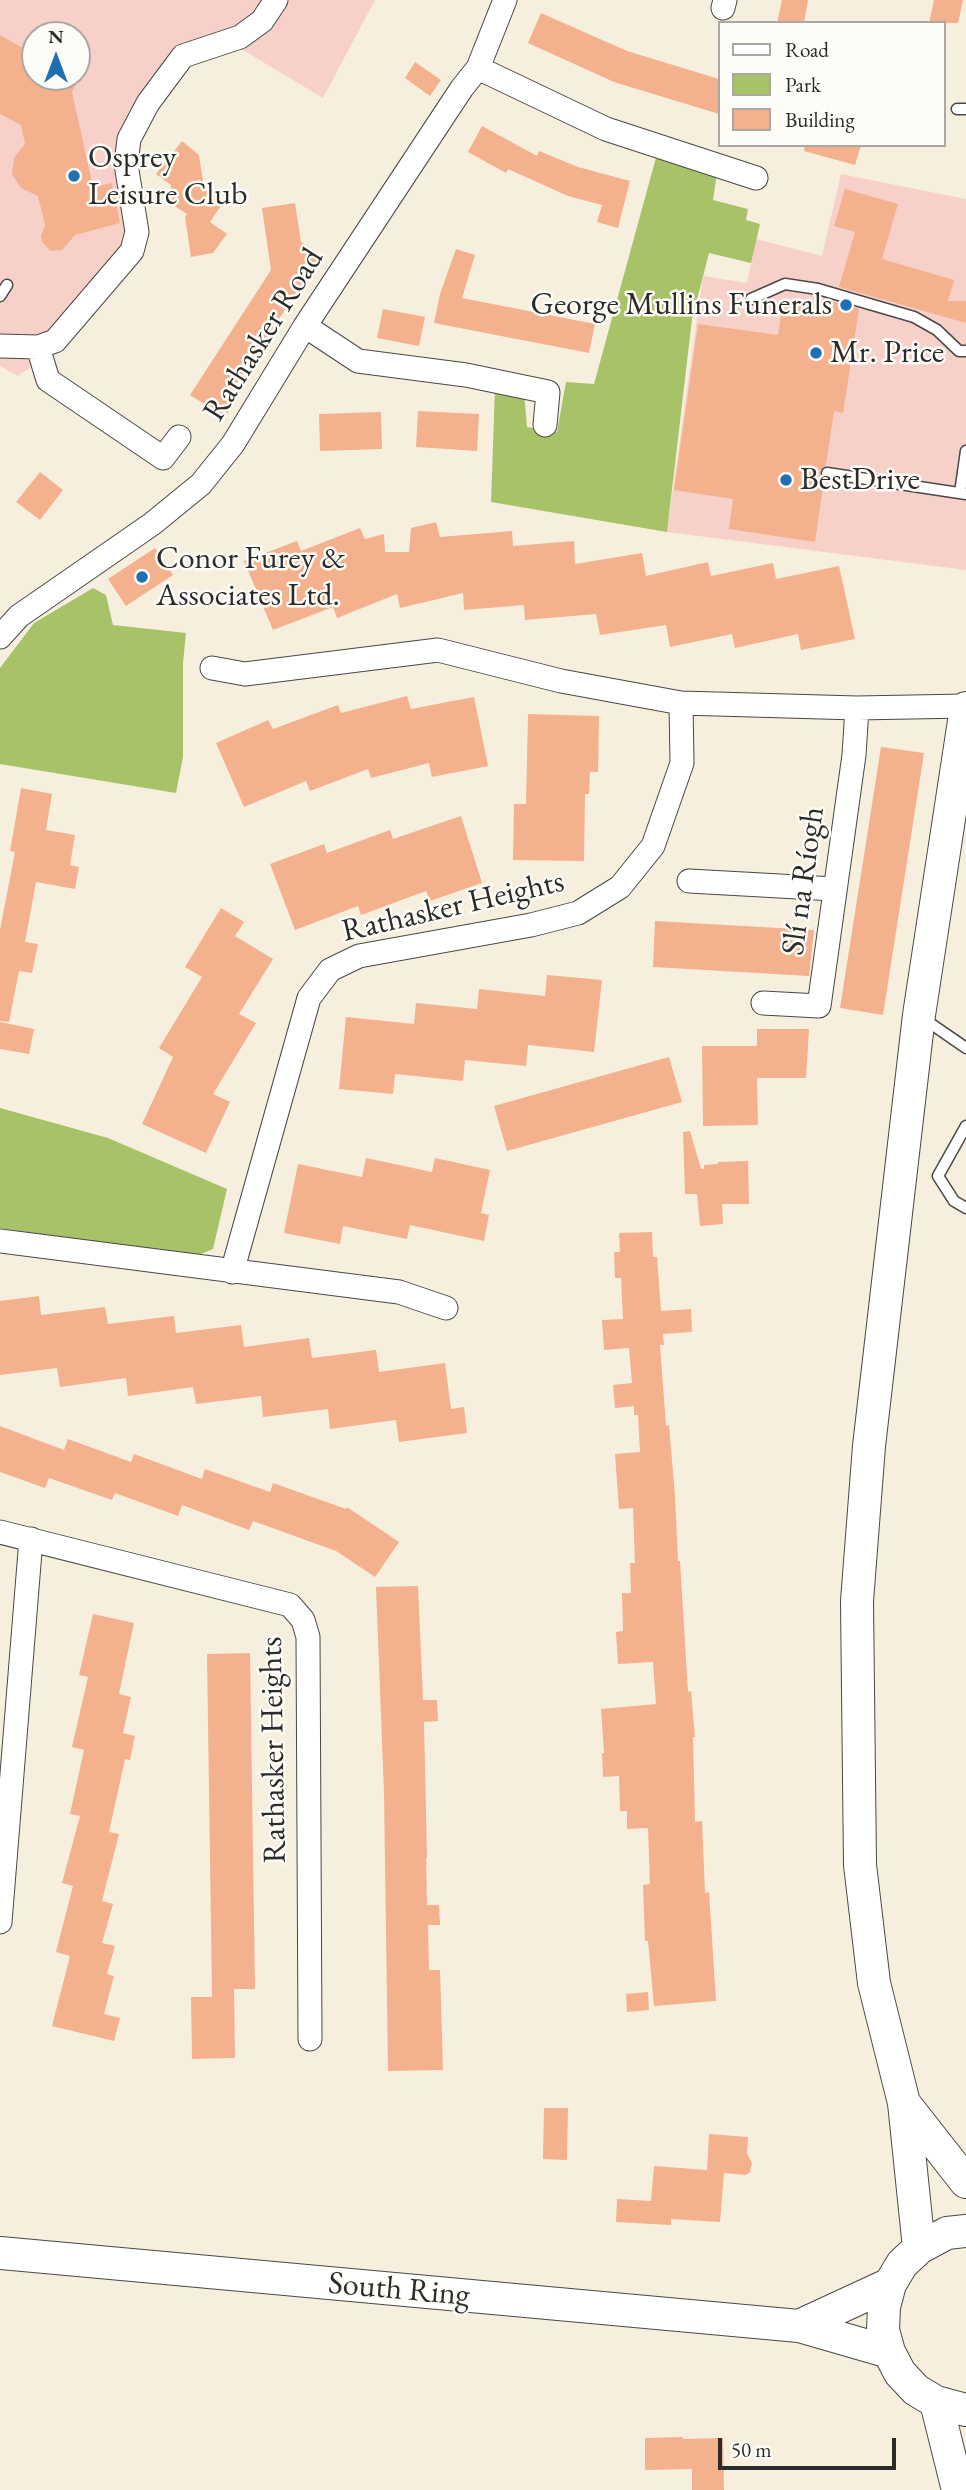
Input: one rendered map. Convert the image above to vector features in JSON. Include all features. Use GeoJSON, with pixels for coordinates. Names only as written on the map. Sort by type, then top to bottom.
{"type":"FeatureCollection","features":[{"type":"Feature","properties":{"kind":"main road"},"geometry":{"type":"LineString","coordinates":[[919,2248],[904,2103],[874,1983],[860,1865],[857,1601],[869,1446],[919,1015],[966,707]]}},
{"type":"Feature","properties":{"kind":"main road"},"geometry":{"type":"LineString","coordinates":[[904,2103],[966,2182]]}},
{"type":"Feature","properties":{"kind":"main road"},"geometry":{"type":"LineString","coordinates":[[966,2231],[947,2233],[919,2248],[902,2264],[890,2284],[884,2307],[883,2330],[889,2352],[900,2373],[916,2390],[936,2402],[966,2410]]}},
{"type":"Feature","properties":{"kind":"main road","name":"South Ring"},"geometry":{"type":"LineString","coordinates":[[0,2253],[799,2326],[889,2352]]}},
{"type":"Feature","properties":{"kind":"main road"},"geometry":{"type":"LineString","coordinates":[[799,2326],[890,2284]]}},
{"type":"Feature","properties":{"kind":"main road"},"geometry":{"type":"LineString","coordinates":[[936,2402],[958,2490]]}},
{"type":"Feature","properties":{"kind":"main road"},"geometry":{"type":"LineString","coordinates":[[958,2490],[966,2477]]}},
{"type":"Feature","properties":{"kind":"street"},"geometry":{"type":"LineString","coordinates":[[0,346],[38,348],[55,341],[132,251],[137,232],[126,164],[129,139],[148,103],[183,56],[240,37],[262,21],[276,0]]}},
{"type":"Feature","properties":{"kind":"street","name":"Rathasker Road"},"geometry":{"type":"LineString","coordinates":[[0,637],[19,616],[152,524],[201,484],[233,444],[305,326],[462,88],[478,68],[505,0]]}},
{"type":"Feature","properties":{"kind":"street"},"geometry":{"type":"LineString","coordinates":[[478,68],[606,130],[756,178]]}},
{"type":"Feature","properties":{"kind":"street"},"geometry":{"type":"LineString","coordinates":[[305,326],[358,361],[466,375],[548,392],[545,425]]}},
{"type":"Feature","properties":{"kind":"street"},"geometry":{"type":"LineString","coordinates":[[38,348],[48,380],[163,457],[179,437]]}},
{"type":"Feature","properties":{"kind":"street"},"geometry":{"type":"LineString","coordinates":[[212,668],[245,674],[438,650],[561,681],[681,703],[857,708],[966,707]]}},
{"type":"Feature","properties":{"kind":"street","name":"Rathasker Heights"},"geometry":{"type":"LineString","coordinates":[[232,1272],[309,998],[330,970],[359,956],[578,914],[620,887],[653,846],[682,762],[681,703]]}},
{"type":"Feature","properties":{"kind":"street","name":"Slí na Ríogh"},"geometry":{"type":"LineString","coordinates":[[763,1003],[819,1006],[854,755],[857,708]]}},
{"type":"Feature","properties":{"kind":"street"},"geometry":{"type":"LineString","coordinates":[[689,881],[834,889]]}},
{"type":"Feature","properties":{"kind":"street"},"geometry":{"type":"LineString","coordinates":[[0,1241],[399,1292],[446,1308]]}},
{"type":"Feature","properties":{"kind":"street","name":"Rathasker Heights"},"geometry":{"type":"LineString","coordinates":[[0,1532],[290,1605],[303,1620],[308,1637],[310,2039]]}},
{"type":"Feature","properties":{"kind":"street"},"geometry":{"type":"LineString","coordinates":[[0,1922],[31,1539]]}},
{"type":"Feature","properties":{"kind":"lane"},"geometry":{"type":"LineString","coordinates":[[751,299],[785,284],[818,289],[914,317],[937,330],[959,351],[966,351]]}},
{"type":"Feature","properties":{"kind":"lane"},"geometry":{"type":"LineString","coordinates":[[0,296],[7,285]]}},
{"type":"Feature","properties":{"kind":"lane"},"geometry":{"type":"LineString","coordinates":[[827,473],[963,494],[966,451]]}},
{"type":"Feature","properties":{"kind":"lane"},"geometry":{"type":"LineString","coordinates":[[919,1015],[966,1048]]}},
{"type":"Feature","properties":{"kind":"lane"},"geometry":{"type":"LineString","coordinates":[[966,1126],[938,1176],[954,1201],[966,1208]]}},
{"type":"Feature","properties":{"kind":"shaded area"},"geometry":{"type":"Polygon","coordinates":[[[0,0],[375,0],[323,98],[241,49],[188,64],[157,107],[142,139],[137,163],[148,231],[144,249],[57,349],[18,376],[0,366],[0,0]]]}},
{"type":"Feature","properties":{"kind":"shaded area"},"geometry":{"type":"Polygon","coordinates":[[[841,174],[966,199],[966,570],[667,532],[703,276],[747,283],[756,239],[822,256],[841,174]]]}},
{"type":"Feature","properties":{"kind":"green space"},"geometry":{"type":"Polygon","coordinates":[[[657,154],[717,173],[713,200],[748,209],[746,220],[760,224],[751,263],[709,253],[692,319],[667,532],[491,502],[495,388],[524,392],[527,427],[557,432],[566,382],[594,384],[657,154]]]}},
{"type":"Feature","properties":{"kind":"green space"},"geometry":{"type":"Polygon","coordinates":[[[93,588],[106,595],[113,625],[186,633],[183,663],[183,757],[176,793],[0,764],[0,668],[34,623],[93,588]]]}},
{"type":"Feature","properties":{"kind":"green space"},"geometry":{"type":"Polygon","coordinates":[[[0,1108],[108,1138],[227,1189],[213,1249],[193,1257],[0,1228],[0,1108]]]}},
{"type":"Feature","properties":{"kind":"building"},"geometry":{"type":"Polygon","coordinates":[[[782,0],[808,0],[804,21],[777,21],[782,0]]]}},
{"type":"Feature","properties":{"kind":"building"},"geometry":{"type":"Polygon","coordinates":[[[934,0],[963,0],[958,23],[929,21],[934,0]]]}},
{"type":"Feature","properties":{"kind":"building"},"geometry":{"type":"Polygon","coordinates":[[[541,13],[627,51],[718,79],[718,114],[614,82],[528,43],[541,13]]]}},
{"type":"Feature","properties":{"kind":"building"},"geometry":{"type":"Polygon","coordinates":[[[0,35],[21,47],[21,91],[72,91],[93,187],[112,183],[120,223],[75,235],[62,250],[51,251],[42,242],[45,225],[38,196],[21,188],[12,174],[14,158],[25,144],[21,125],[0,114],[0,35]]]}},
{"type":"Feature","properties":{"kind":"building"},"geometry":{"type":"Polygon","coordinates":[[[415,62],[441,80],[430,96],[405,78],[415,62]]]}},
{"type":"Feature","properties":{"kind":"building"},"geometry":{"type":"Polygon","coordinates":[[[482,126],[537,156],[539,151],[578,167],[630,181],[618,228],[597,222],[602,205],[568,196],[508,169],[506,173],[468,152],[482,126]]]}},
{"type":"Feature","properties":{"kind":"building"},"geometry":{"type":"Polygon","coordinates":[[[182,141],[199,155],[204,188],[224,201],[210,222],[227,234],[213,253],[191,257],[185,217],[187,214],[173,205],[170,199],[171,185],[156,174],[182,141]]]}},
{"type":"Feature","properties":{"kind":"building"},"geometry":{"type":"Polygon","coordinates":[[[805,147],[860,147],[855,165],[804,151],[805,147]]]}},
{"type":"Feature","properties":{"kind":"building"},"geometry":{"type":"Polygon","coordinates":[[[845,189],[898,204],[882,259],[954,280],[948,301],[966,301],[966,323],[839,287],[855,232],[834,226],[845,189]]]}},
{"type":"Feature","properties":{"kind":"building"},"geometry":{"type":"Polygon","coordinates":[[[295,203],[301,242],[321,255],[229,395],[237,400],[225,417],[190,395],[271,270],[262,208],[295,203]]]}},
{"type":"Feature","properties":{"kind":"building"},"geometry":{"type":"Polygon","coordinates":[[[456,249],[475,255],[462,298],[595,324],[589,353],[434,323],[440,294],[456,249]]]}},
{"type":"Feature","properties":{"kind":"building"},"geometry":{"type":"Polygon","coordinates":[[[783,300],[833,307],[834,302],[859,309],[843,413],[834,411],[826,465],[819,471],[824,480],[815,542],[729,529],[733,499],[674,490],[698,324],[778,335],[783,300]]]}},
{"type":"Feature","properties":{"kind":"building"},"geometry":{"type":"Polygon","coordinates":[[[383,309],[425,317],[419,346],[377,338],[383,309]]]}},
{"type":"Feature","properties":{"kind":"building"},"geometry":{"type":"Polygon","coordinates":[[[418,411],[479,414],[477,451],[416,447],[418,411]]]}},
{"type":"Feature","properties":{"kind":"building"},"geometry":{"type":"Polygon","coordinates":[[[381,412],[382,449],[320,451],[319,414],[381,412]]]}},
{"type":"Feature","properties":{"kind":"building"},"geometry":{"type":"Polygon","coordinates":[[[40,472],[63,490],[40,520],[16,502],[40,472]]]}},
{"type":"Feature","properties":{"kind":"building"},"geometry":{"type":"Polygon","coordinates":[[[436,522],[440,537],[512,531],[513,546],[574,541],[575,564],[642,553],[646,576],[708,562],[711,576],[773,563],[776,579],[839,566],[855,639],[801,650],[798,634],[735,648],[732,634],[670,647],[666,625],[600,635],[596,614],[525,620],[524,605],[464,610],[463,593],[400,608],[397,594],[337,618],[333,607],[273,630],[244,561],[297,541],[301,551],[360,528],[365,539],[384,534],[385,552],[409,552],[411,528],[436,522]]]}},
{"type":"Feature","properties":{"kind":"building"},"geometry":{"type":"Polygon","coordinates":[[[155,548],[173,575],[126,606],[108,579],[155,548]]]}},
{"type":"Feature","properties":{"kind":"building"},"geometry":{"type":"Polygon","coordinates":[[[407,696],[411,709],[474,697],[488,766],[432,777],[429,763],[371,778],[368,769],[310,791],[306,781],[244,807],[216,743],[268,720],[273,729],[338,705],[341,713],[407,696]]]}},
{"type":"Feature","properties":{"kind":"building"},"geometry":{"type":"Polygon","coordinates":[[[528,714],[599,716],[598,772],[590,772],[589,794],[585,794],[584,861],[513,860],[514,804],[526,804],[528,714]]]}},
{"type":"Feature","properties":{"kind":"building"},"geometry":{"type":"Polygon","coordinates":[[[881,747],[924,753],[883,1015],[840,1008],[881,747]]]}},
{"type":"Feature","properties":{"kind":"building"},"geometry":{"type":"Polygon","coordinates":[[[21,788],[52,794],[46,830],[75,835],[70,865],[79,867],[75,889],[36,882],[25,942],[38,944],[32,973],[19,971],[9,1022],[0,1021],[0,930],[15,852],[10,851],[21,788]]]}},
{"type":"Feature","properties":{"kind":"building"},"geometry":{"type":"Polygon","coordinates":[[[461,816],[482,883],[430,901],[426,891],[361,915],[358,906],[295,930],[270,864],[324,844],[327,853],[390,830],[393,839],[461,816]]]}},
{"type":"Feature","properties":{"kind":"building"},"geometry":{"type":"Polygon","coordinates":[[[221,908],[244,922],[235,936],[273,959],[239,1014],[256,1023],[213,1094],[230,1102],[206,1153],[142,1124],[173,1057],[159,1048],[202,977],[185,967],[221,908]]]}},
{"type":"Feature","properties":{"kind":"building"},"geometry":{"type":"Polygon","coordinates":[[[655,921],[814,930],[809,976],[653,967],[655,921]]]}},
{"type":"Feature","properties":{"kind":"building"},"geometry":{"type":"Polygon","coordinates":[[[547,975],[602,980],[594,1052],[528,1045],[526,1066],[465,1060],[463,1081],[395,1074],[393,1094],[339,1089],[346,1017],[414,1024],[416,1003],[477,1009],[479,989],[545,996],[547,975]]]}},
{"type":"Feature","properties":{"kind":"building"},"geometry":{"type":"Polygon","coordinates":[[[0,1022],[34,1029],[29,1054],[0,1049],[0,1022]]]}},
{"type":"Feature","properties":{"kind":"building"},"geometry":{"type":"Polygon","coordinates":[[[757,1029],[809,1029],[806,1078],[757,1078],[758,1125],[703,1126],[702,1046],[757,1046],[757,1029]]]}},
{"type":"Feature","properties":{"kind":"building"},"geometry":{"type":"Polygon","coordinates":[[[669,1057],[682,1102],[507,1151],[494,1106],[669,1057]]]}},
{"type":"Feature","properties":{"kind":"building"},"geometry":{"type":"Polygon","coordinates":[[[690,1131],[701,1169],[704,1169],[704,1165],[718,1162],[748,1161],[749,1204],[722,1204],[723,1224],[700,1226],[697,1194],[685,1194],[683,1132],[690,1131]]]}},
{"type":"Feature","properties":{"kind":"building"},"geometry":{"type":"Polygon","coordinates":[[[366,1158],[432,1172],[435,1158],[490,1170],[481,1213],[489,1215],[484,1241],[410,1225],[407,1239],[343,1226],[340,1244],[284,1233],[298,1164],[362,1177],[366,1158]]]}},
{"type":"Feature","properties":{"kind":"building"},"geometry":{"type":"Polygon","coordinates":[[[652,1232],[653,1257],[657,1257],[661,1311],[691,1309],[692,1332],[663,1334],[664,1345],[660,1345],[675,1496],[688,1692],[691,1691],[695,1737],[695,1822],[702,1821],[705,1893],[709,1892],[716,2001],[654,2006],[648,1941],[645,1941],[643,1885],[650,1884],[648,1828],[627,1829],[627,1811],[620,1811],[619,1776],[603,1777],[601,1709],[656,1704],[653,1662],[618,1664],[616,1632],[623,1631],[622,1593],[631,1593],[630,1563],[635,1563],[633,1508],[619,1509],[615,1454],[640,1452],[638,1415],[634,1415],[634,1406],[615,1408],[613,1385],[632,1383],[629,1348],[604,1350],[602,1320],[623,1319],[621,1278],[615,1278],[614,1252],[620,1252],[619,1233],[652,1232]]]}},
{"type":"Feature","properties":{"kind":"building"},"geometry":{"type":"Polygon","coordinates":[[[39,1296],[41,1315],[105,1307],[108,1324],[174,1316],[176,1333],[241,1325],[244,1347],[309,1338],[312,1358],[376,1350],[379,1372],[445,1363],[451,1409],[464,1407],[467,1433],[399,1442],[396,1420],[330,1429],[328,1409],[263,1417],[261,1396],[196,1404],[193,1387],[128,1396],[126,1378],[60,1387],[57,1368],[0,1375],[0,1301],[39,1296]]]}},
{"type":"Feature","properties":{"kind":"building"},"geometry":{"type":"Polygon","coordinates":[[[0,1426],[64,1450],[68,1439],[131,1462],[134,1454],[202,1479],[205,1469],[270,1492],[273,1483],[346,1509],[347,1507],[399,1542],[375,1577],[336,1551],[253,1521],[249,1530],[182,1505],[178,1516],[115,1493],[112,1500],[49,1478],[45,1488],[0,1472],[0,1426]]]}},
{"type":"Feature","properties":{"kind":"building"},"geometry":{"type":"Polygon","coordinates":[[[418,1586],[423,1700],[437,1700],[438,1721],[424,1722],[426,1858],[427,1905],[439,1905],[440,1925],[428,1925],[429,1970],[440,1970],[443,2070],[388,2071],[384,1793],[376,1587],[418,1586]]]}},
{"type":"Feature","properties":{"kind":"building"},"geometry":{"type":"Polygon","coordinates":[[[93,1614],[134,1623],[119,1694],[131,1697],[123,1733],[135,1736],[130,1760],[125,1759],[109,1832],[119,1834],[102,1901],[113,1904],[102,1943],[115,1946],[107,1974],[114,1976],[104,2014],[120,2018],[114,2041],[52,2026],[70,1956],[56,1952],[73,1886],[62,1883],[80,1816],[70,1814],[84,1750],[72,1747],[88,1677],[79,1675],[93,1614]]]}},
{"type":"Feature","properties":{"kind":"building"},"geometry":{"type":"Polygon","coordinates":[[[250,1653],[255,1989],[234,1989],[235,2058],[192,2059],[191,1997],[212,1997],[207,1654],[250,1653]]]}},
{"type":"Feature","properties":{"kind":"building"},"geometry":{"type":"Polygon","coordinates":[[[648,1992],[649,2010],[627,2012],[626,1994],[648,1992]]]}},
{"type":"Feature","properties":{"kind":"building"},"geometry":{"type":"Polygon","coordinates":[[[544,2108],[568,2108],[567,2160],[543,2159],[544,2108]]]}},
{"type":"Feature","properties":{"kind":"building"},"geometry":{"type":"Polygon","coordinates":[[[709,2134],[748,2137],[747,2153],[752,2163],[750,2172],[746,2175],[724,2173],[720,2222],[671,2219],[671,2225],[616,2222],[617,2199],[651,2201],[654,2166],[707,2170],[709,2134]]]}},
{"type":"Feature","properties":{"kind":"building"},"geometry":{"type":"Polygon","coordinates":[[[645,2438],[723,2438],[724,2490],[692,2490],[692,2469],[645,2470],[645,2438]]]}},
{"type":"Feature","properties":{"kind":"place","name":"Osprey Leisure Club"},"geometry":{"type":"Point","coordinates":[74,176]}},
{"type":"Feature","properties":{"kind":"place","name":"George Mullins Funerals"},"geometry":{"type":"Point","coordinates":[846,305]}},
{"type":"Feature","properties":{"kind":"place","name":"Mr. Price"},"geometry":{"type":"Point","coordinates":[816,353]}},
{"type":"Feature","properties":{"kind":"place","name":"BestDrive"},"geometry":{"type":"Point","coordinates":[786,480]}},
{"type":"Feature","properties":{"kind":"place","name":"Conor Furey & Associates Ltd."},"geometry":{"type":"Point","coordinates":[142,577]}}]}
